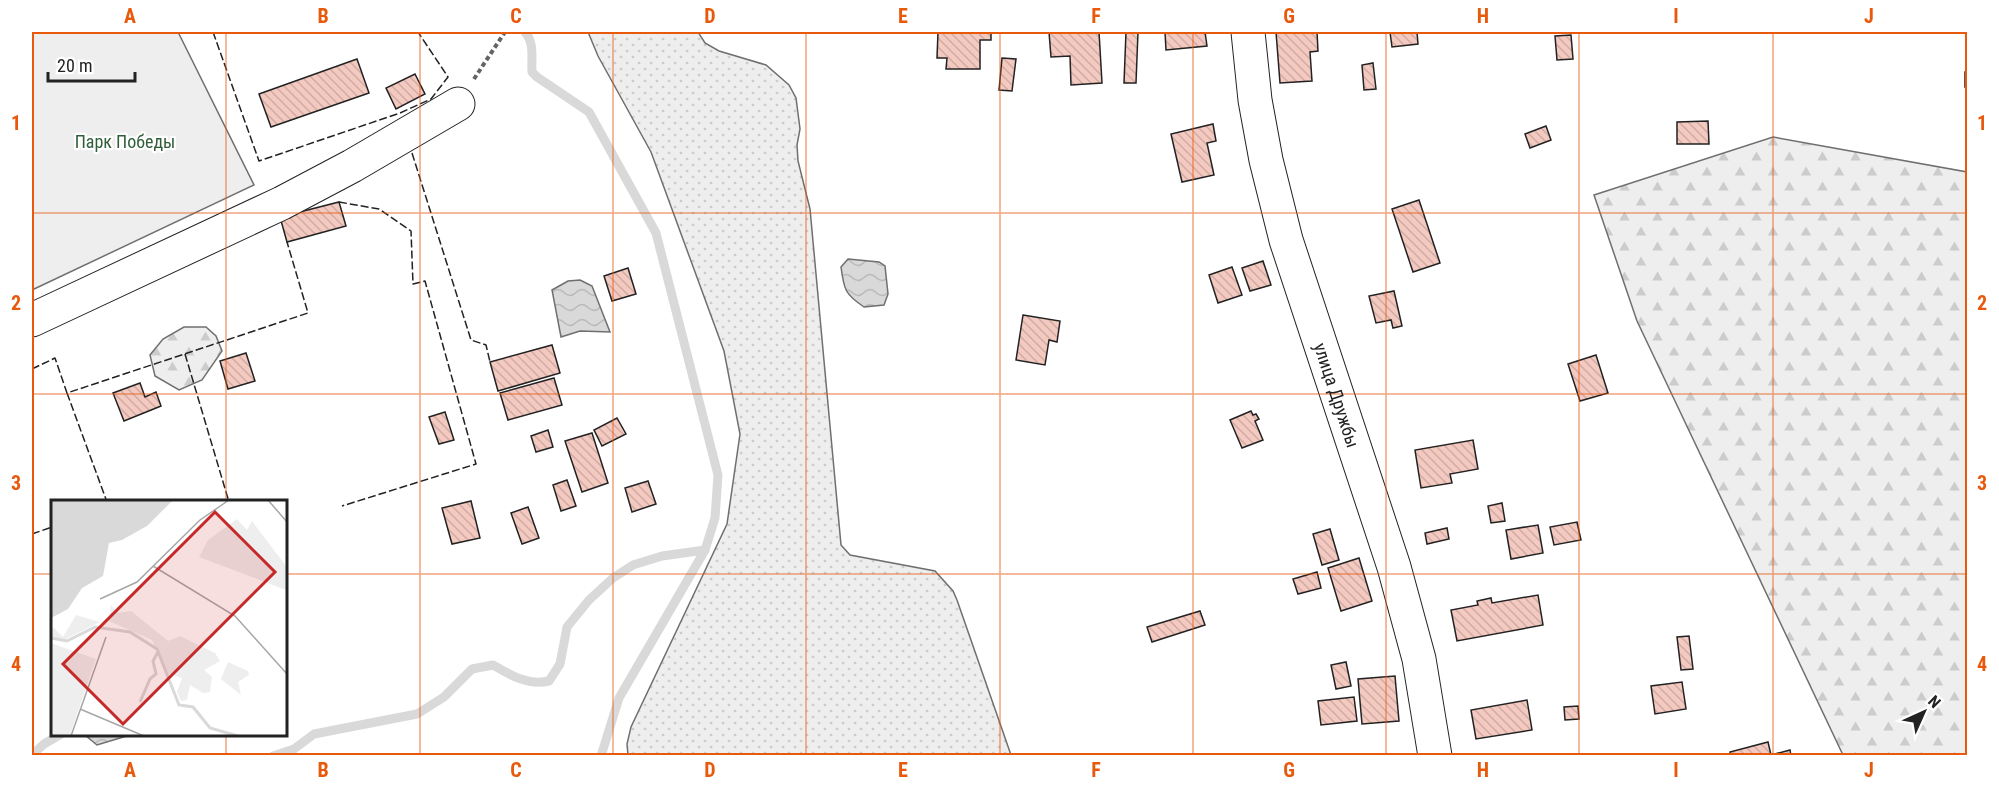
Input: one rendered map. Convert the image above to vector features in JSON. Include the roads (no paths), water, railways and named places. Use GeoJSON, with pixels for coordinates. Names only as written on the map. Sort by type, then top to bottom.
{"type":"FeatureCollection","features":[{"type":"Feature","properties":{"kind":"street","name":"улица Дружбы"},"geometry":{"type":"LineString","coordinates":[[1248,32],[1255,100],[1286,240],[1394,567],[1419,659],[1435,756]]}},
{"type":"Feature","properties":{"kind":"street"},"geometry":{"type":"LineString","coordinates":[[32,320],[282,203],[352,166],[458,104]]}},
{"type":"Feature","properties":{"kind":"water"},"geometry":{"type":"Polygon","coordinates":[[[848,259],[879,262],[885,266],[888,294],[884,305],[864,307],[849,295],[841,267],[848,259]]]}},
{"type":"Feature","properties":{"kind":"water"},"geometry":{"type":"Polygon","coordinates":[[[580,280],[592,286],[610,332],[580,331],[561,337],[552,290],[568,281],[580,280]]]}},
{"type":"Feature","properties":{"kind":"water"},"geometry":{"type":"Polygon","coordinates":[[[86,736],[127,736],[97,745],[86,736]]]}},
{"type":"Feature","properties":{"kind":"waterway"},"geometry":{"type":"LineString","coordinates":[[525,32],[531,46],[532,72],[589,112],[656,233],[718,475],[715,518],[705,550],[619,698],[601,756]]}},
{"type":"Feature","properties":{"kind":"waterway"},"geometry":{"type":"LineString","coordinates":[[273,756],[294,749],[314,734],[417,714],[444,697],[472,669],[493,665],[527,681],[549,681],[560,664],[567,627],[589,600],[613,578],[633,565],[662,556],[705,550]]}},
{"type":"Feature","properties":{"kind":"waterway"},"geometry":{"type":"LineString","coordinates":[[32,755],[58,736]]}},
{"type":"Feature","properties":{"kind":"park label","name":"Парк Победы"},"geometry":{"type":"Point","coordinates":[125,141]}}]}
